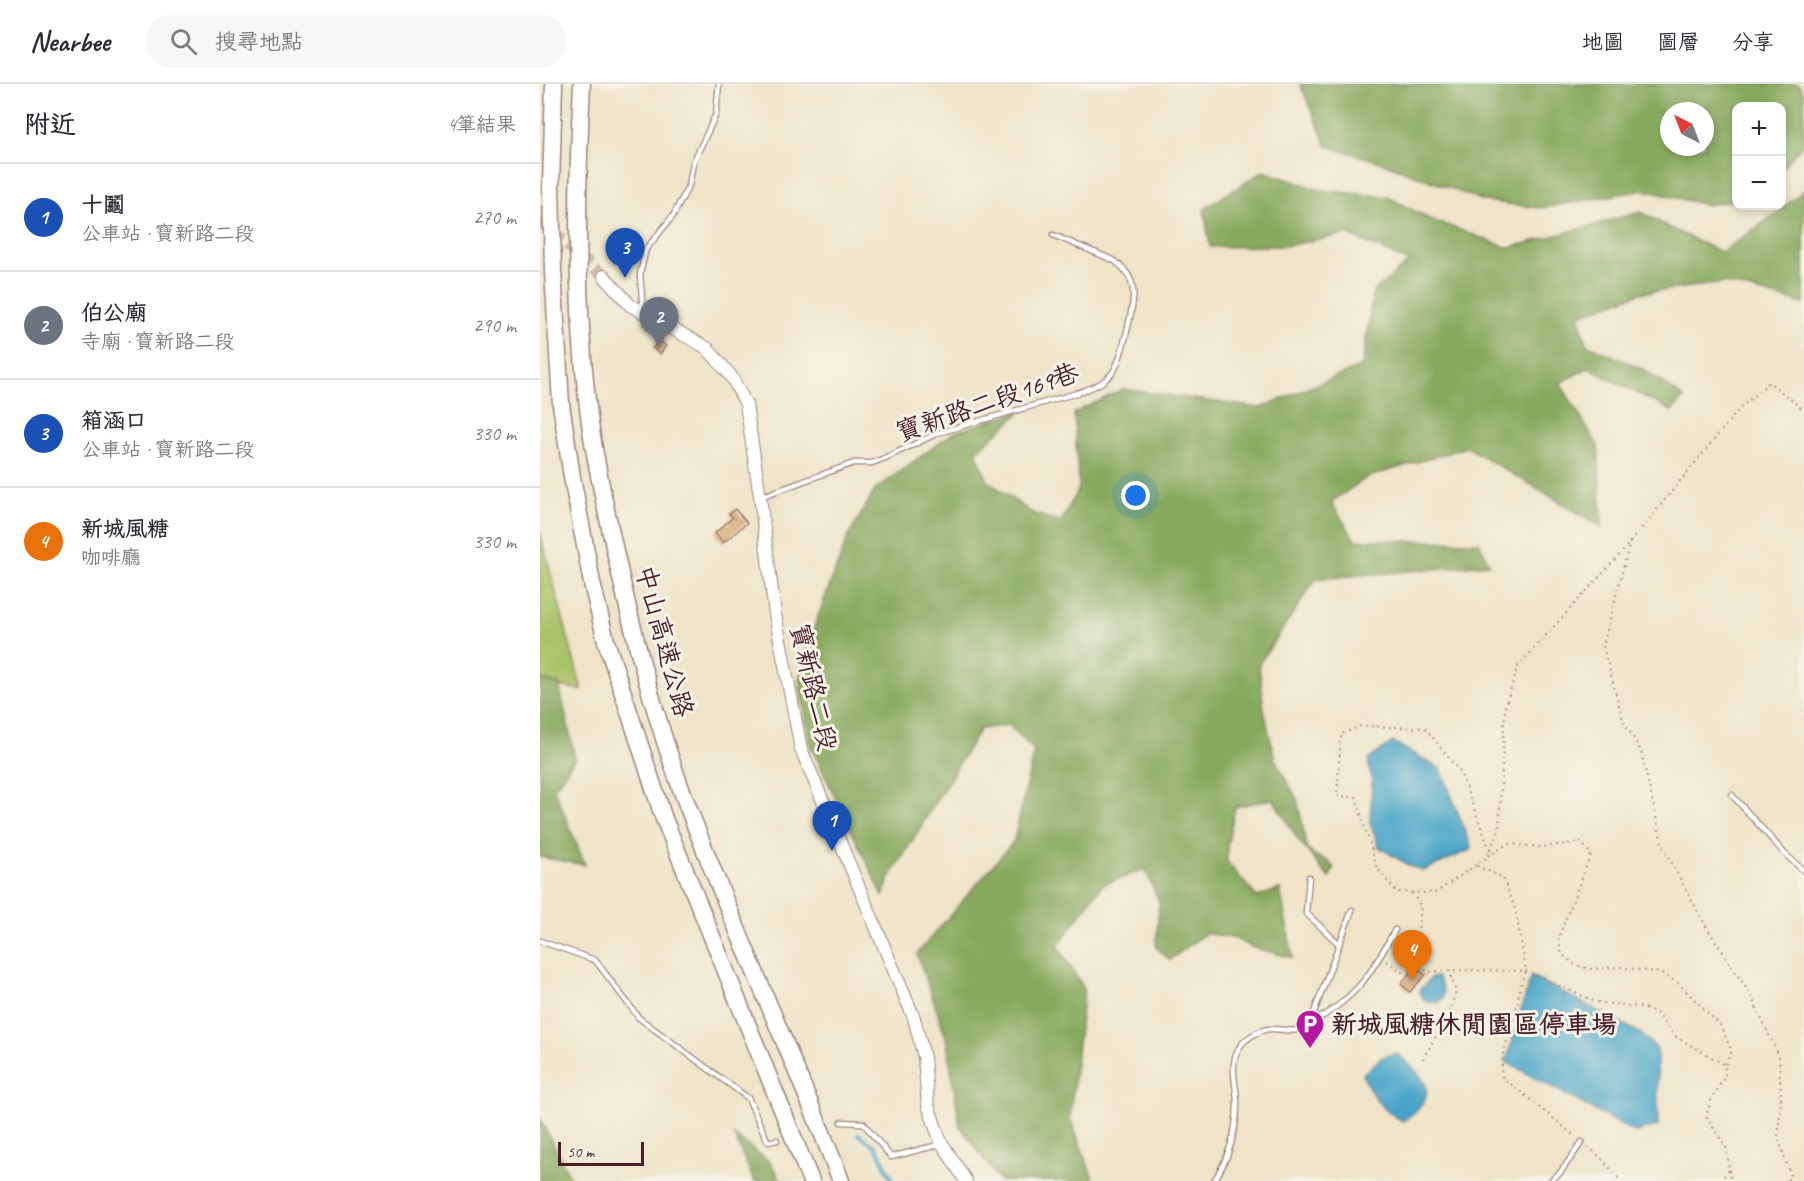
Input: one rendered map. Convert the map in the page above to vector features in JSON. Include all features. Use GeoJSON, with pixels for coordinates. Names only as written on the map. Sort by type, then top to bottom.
{"type":"FeatureCollection","features":[{"type":"Feature","properties":{"kind":"highway","name":"中山高速公路"},"geometry":{"type":"LineString","coordinates":[[554,84],[551,186],[553,271],[561,404],[592,583],[606,642],[663,816],[811,1181]]}},
{"type":"Feature","properties":{"kind":"highway","name":"中山高速公路"},"geometry":{"type":"LineString","coordinates":[[582,84],[578,212],[580,328],[589,416],[599,479],[629,615],[646,681],[679,784],[730,913],[842,1181]]}},
{"type":"Feature","properties":{"kind":"street","name":"寶新路二段"},"geometry":{"type":"LineString","coordinates":[[604,276],[630,305],[707,348],[731,376],[746,404],[775,614],[801,749],[914,1018],[924,1057],[928,1106],[942,1144],[966,1181]]}},
{"type":"Feature","properties":{"kind":"lane"},"geometry":{"type":"LineString","coordinates":[[644,313],[640,274],[646,249],[673,216],[689,185],[693,163],[716,114],[719,84]]}},
{"type":"Feature","properties":{"kind":"lane","name":"寶新路二段169巷"},"geometry":{"type":"LineString","coordinates":[[760,497],[854,463],[872,463],[938,433],[1077,393],[1107,379],[1119,363],[1131,310],[1133,289],[1122,265],[1053,235]]}},
{"type":"Feature","properties":{"kind":"lane"},"geometry":{"type":"LineString","coordinates":[[1732,795],[1785,854],[1804,871]]}},
{"type":"Feature","properties":{"kind":"lane"},"geometry":{"type":"LineString","coordinates":[[1309,876],[1306,913],[1339,944]]}},
{"type":"Feature","properties":{"kind":"lane"},"geometry":{"type":"LineString","coordinates":[[1309,1023],[1352,910]]}},
{"type":"Feature","properties":{"kind":"lane"},"geometry":{"type":"LineString","coordinates":[[1214,1181],[1225,1161],[1233,1136],[1237,1103],[1234,1072],[1239,1048],[1247,1039],[1269,1029],[1299,1030],[1347,998],[1361,984],[1395,930]]}},
{"type":"Feature","properties":{"kind":"lane"},"geometry":{"type":"LineString","coordinates":[[540,941],[595,960],[639,1018],[748,1098],[768,1142],[777,1140]]}},
{"type":"Feature","properties":{"kind":"lane"},"geometry":{"type":"LineString","coordinates":[[841,1122],[863,1123],[891,1157],[942,1144]]}},
{"type":"Feature","properties":{"kind":"lane"},"geometry":{"type":"LineString","coordinates":[[1550,1181],[1560,1173],[1582,1142]]}},
{"type":"Feature","properties":{"kind":"path"},"geometry":{"type":"LineString","coordinates":[[1486,858],[1499,830],[1505,707],[1518,666],[1631,541],[1740,408],[1769,382],[1804,410]]}},
{"type":"Feature","properties":{"kind":"path"},"geometry":{"type":"LineString","coordinates":[[1631,541],[1603,645],[1623,720],[1641,751],[1663,847],[1704,923],[1750,994],[1779,1056],[1781,1096],[1778,1137],[1791,1177],[1785,1181]]}},
{"type":"Feature","properties":{"kind":"path"},"geometry":{"type":"LineString","coordinates":[[1490,850],[1460,772],[1425,728],[1361,726],[1341,734],[1337,796],[1356,798],[1377,868],[1396,892],[1435,893],[1508,844],[1541,848],[1581,842],[1591,854],[1558,939],[1563,954],[1575,965],[1590,969],[1620,967],[1661,973],[1679,984],[1720,1025],[1732,1051],[1725,1065],[1725,1076],[1712,1098],[1706,1116],[1726,1149],[1731,1181]]}},
{"type":"Feature","properties":{"kind":"path"},"geometry":{"type":"LineString","coordinates":[[1475,865],[1503,878],[1516,912],[1526,971],[1503,1054],[1501,1076],[1601,1158],[1621,1181]]}},
{"type":"Feature","properties":{"kind":"path"},"geometry":{"type":"LineString","coordinates":[[1412,893],[1421,907],[1414,958],[1428,972],[1526,971],[1596,1002],[1640,1007],[1656,1012],[1676,1036],[1725,1065]]}},
{"type":"Feature","properties":{"kind":"path"},"geometry":{"type":"LineString","coordinates":[[1380,956],[1407,976]]}},
{"type":"Feature","properties":{"kind":"path"},"geometry":{"type":"LineString","coordinates":[[1424,1059],[1449,1013],[1456,992],[1449,970]]}},
{"type":"Feature","properties":{"kind":"path"},"geometry":{"type":"LineString","coordinates":[[1720,1181],[1729,1170]]}},
{"type":"Feature","properties":{"kind":"green space"},"geometry":{"type":"Polygon","coordinates":[[[1300,84],[1798,84],[1804,94],[1804,142],[1786,164],[1786,102],[1732,102],[1732,201],[1706,205],[1644,190],[1540,208],[1484,201],[1377,161],[1327,146],[1300,84]]]}},
{"type":"Feature","properties":{"kind":"green space"},"geometry":{"type":"Polygon","coordinates":[[[1263,171],[1320,190],[1388,197],[1430,219],[1509,248],[1641,212],[1721,252],[1780,210],[1786,210],[1786,205],[1804,190],[1804,304],[1725,283],[1640,293],[1579,315],[1586,344],[1644,370],[1684,398],[1672,411],[1588,368],[1560,383],[1598,446],[1602,527],[1467,447],[1368,477],[1331,502],[1355,540],[1479,542],[1489,564],[1316,579],[1259,664],[1264,710],[1275,759],[1297,799],[1307,848],[1314,855],[1328,861],[1334,868],[1329,878],[1299,841],[1273,799],[1235,807],[1227,847],[1227,862],[1257,897],[1280,889],[1293,958],[1251,947],[1236,939],[1206,933],[1170,960],[1156,947],[1159,902],[1145,869],[1102,885],[1058,946],[1084,989],[1070,1118],[1094,1181],[1000,1181],[960,1126],[946,1037],[917,954],[1014,841],[1034,750],[1009,725],[980,729],[890,877],[883,896],[810,745],[799,680],[810,638],[848,537],[875,490],[953,433],[1023,410],[976,452],[988,481],[1032,513],[1061,522],[1079,488],[1074,413],[1123,389],[1260,408],[1362,366],[1373,292],[1409,262],[1347,234],[1285,246],[1210,247],[1204,209],[1263,171]]]}},
{"type":"Feature","properties":{"kind":"green space"},"geometry":{"type":"Polygon","coordinates":[[[540,533],[582,690],[540,683],[540,533]]]}},
{"type":"Feature","properties":{"kind":"green space"},"geometry":{"type":"Polygon","coordinates":[[[540,679],[559,684],[575,758],[554,789],[585,865],[540,857],[540,679]]]}},
{"type":"Feature","properties":{"kind":"green space"},"geometry":{"type":"Polygon","coordinates":[[[540,1118],[572,1181],[540,1181],[540,1118]]]}},
{"type":"Feature","properties":{"kind":"green space"},"geometry":{"type":"Polygon","coordinates":[[[734,1135],[771,1163],[781,1181],[754,1181],[734,1135]]]}},
{"type":"Feature","properties":{"kind":"water"},"geometry":{"type":"Polygon","coordinates":[[[1393,742],[1441,769],[1472,849],[1423,871],[1410,866],[1379,847],[1370,823],[1372,781],[1368,760],[1393,742]]]}},
{"type":"Feature","properties":{"kind":"water"},"geometry":{"type":"Polygon","coordinates":[[[1531,976],[1640,1033],[1657,1049],[1658,1126],[1634,1132],[1506,1062],[1531,976]]]}},
{"type":"Feature","properties":{"kind":"water"},"geometry":{"type":"Polygon","coordinates":[[[1437,977],[1442,986],[1442,999],[1438,1002],[1427,1001],[1419,991],[1431,978],[1437,977]]]}},
{"type":"Feature","properties":{"kind":"water"},"geometry":{"type":"Polygon","coordinates":[[[1396,1053],[1415,1070],[1426,1086],[1423,1102],[1403,1121],[1378,1102],[1363,1074],[1381,1058],[1396,1053]]]}},
{"type":"Feature","properties":{"kind":"building"},"geometry":{"type":"Polygon","coordinates":[[[659,340],[666,346],[660,354],[653,348],[659,340]]]}},
{"type":"Feature","properties":{"kind":"building"},"geometry":{"type":"Polygon","coordinates":[[[735,509],[747,523],[723,543],[715,533],[733,517],[729,514],[735,509]]]}},
{"type":"Feature","properties":{"kind":"building"},"geometry":{"type":"Polygon","coordinates":[[[1415,967],[1425,975],[1410,992],[1401,984],[1415,967]]]}},
{"type":"Feature","properties":{"kind":"waterway"},"geometry":{"type":"LineString","coordinates":[[858,1134],[876,1147],[893,1181]]}},
{"type":"Feature","properties":{"kind":"tunnel"},"geometry":{"type":"LineString","coordinates":[[540,221],[604,276]]}},
{"type":"Feature","properties":{"kind":"place","name":"箱涵口"},"geometry":{"type":"Point","coordinates":[625,278]}},
{"type":"Feature","properties":{"kind":"place","name":"伯公廟"},"geometry":{"type":"Point","coordinates":[659,347]}},
{"type":"Feature","properties":{"kind":"place","name":"十鬮"},"geometry":{"type":"Point","coordinates":[832,851]}},
{"type":"Feature","properties":{"kind":"place","name":"新城風糖"},"geometry":{"type":"Point","coordinates":[1412,980]}},
{"type":"Feature","properties":{"kind":"place","name":"新城風糖休閒園區停車場"},"geometry":{"type":"Point","coordinates":[1310,1050]}}]}
